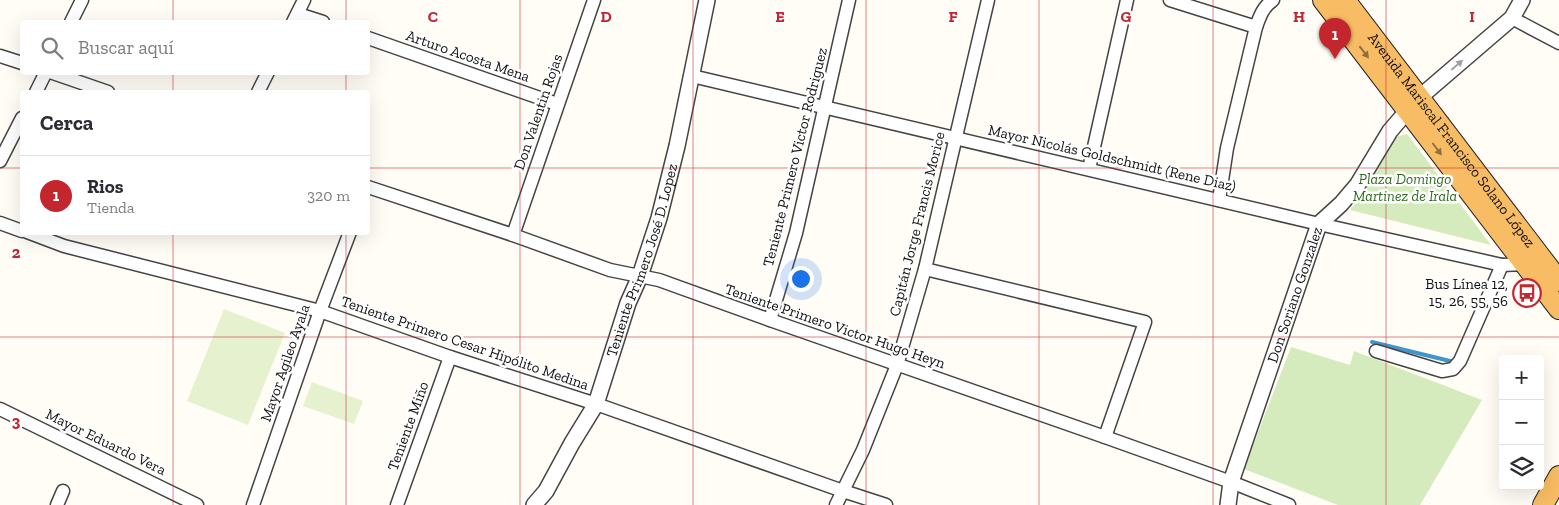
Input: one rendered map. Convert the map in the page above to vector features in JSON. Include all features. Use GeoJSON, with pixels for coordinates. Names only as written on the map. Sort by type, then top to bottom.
{"type":"FeatureCollection","features":[{"type":"Feature","properties":{"kind":"highway","name":"Avenida Mariscal Francisco Solano López"},"geometry":{"type":"LineString","coordinates":[[1323,0],[1414,103],[1559,281]]}},
{"type":"Feature","properties":{"kind":"highway","name":"Avenida Mariscal Francisco Solano López"},"geometry":{"type":"LineString","coordinates":[[1345,0],[1525,264],[1559,309]]}},
{"type":"Feature","properties":{"kind":"highway"},"geometry":{"type":"LineString","coordinates":[[1543,505],[1559,476]]}},
{"type":"Feature","properties":{"kind":"street"},"geometry":{"type":"LineString","coordinates":[[72,20],[82,0]]}},
{"type":"Feature","properties":{"kind":"street"},"geometry":{"type":"LineString","coordinates":[[304,0],[295,18],[309,20]]}},
{"type":"Feature","properties":{"kind":"street","name":"Teniente Primero José D. Lopez"},"geometry":{"type":"LineString","coordinates":[[534,505],[546,491],[596,404],[628,303],[640,276],[659,218],[677,146],[707,0]]}},
{"type":"Feature","properties":{"kind":"street","name":"Teniente Primero Victor Rodriguez"},"geometry":{"type":"LineString","coordinates":[[770,320],[796,232],[849,0]]}},
{"type":"Feature","properties":{"kind":"street","name":"Capitán Jorge Francis Morice"},"geometry":{"type":"LineString","coordinates":[[836,505],[863,450],[896,365],[925,269],[988,0]]}},
{"type":"Feature","properties":{"kind":"street"},"geometry":{"type":"LineString","coordinates":[[1089,169],[1127,0]]}},
{"type":"Feature","properties":{"kind":"street"},"geometry":{"type":"LineString","coordinates":[[1170,0],[1256,27]]}},
{"type":"Feature","properties":{"kind":"street"},"geometry":{"type":"LineString","coordinates":[[1219,200],[1227,148],[1256,27],[1261,13],[1273,0]]}},
{"type":"Feature","properties":{"kind":"street"},"geometry":{"type":"LineString","coordinates":[[1522,0],[1512,18],[1559,43]]}},
{"type":"Feature","properties":{"kind":"street","name":"Don Valentin Rojas"},"geometry":{"type":"LineString","coordinates":[[513,235],[591,1]]}},
{"type":"Feature","properties":{"kind":"street","name":"Don Soriano Gonzalez"},"geometry":{"type":"LineString","coordinates":[[1228,505],[1231,482],[1319,224],[1341,204],[1358,184],[1390,131],[1414,103],[1512,18]]}},
{"type":"Feature","properties":{"kind":"street","name":"Arturo Acosta Mena"},"geometry":{"type":"LineString","coordinates":[[370,39],[557,104]]}},
{"type":"Feature","properties":{"kind":"street"},"geometry":{"type":"LineString","coordinates":[[0,56],[20,62]]}},
{"type":"Feature","properties":{"kind":"street"},"geometry":{"type":"LineString","coordinates":[[37,90],[44,75]]}},
{"type":"Feature","properties":{"kind":"street"},"geometry":{"type":"LineString","coordinates":[[59,75],[102,90]]}},
{"type":"Feature","properties":{"kind":"street"},"geometry":{"type":"LineString","coordinates":[[259,90],[266,75]]}},
{"type":"Feature","properties":{"kind":"street","name":"Mayor Nicolás Goldschmidt (Rene Diaz)"},"geometry":{"type":"LineString","coordinates":[[692,76],[1319,224],[1502,265],[1525,264]]}},
{"type":"Feature","properties":{"kind":"street"},"geometry":{"type":"LineString","coordinates":[[0,161],[20,122]]}},
{"type":"Feature","properties":{"kind":"street","name":"Teniente Primero Victor Hugo Heyn"},"geometry":{"type":"LineString","coordinates":[[370,188],[513,235],[610,270],[659,280],[896,365],[1106,437],[1289,505]]}},
{"type":"Feature","properties":{"kind":"street"},"geometry":{"type":"LineString","coordinates":[[0,223],[20,230]]}},
{"type":"Feature","properties":{"kind":"street","name":"Teniente Primero Cesar Hipólito Medina"},"geometry":{"type":"LineString","coordinates":[[36,235],[73,248],[320,311],[450,357],[596,404],[886,505]]}},
{"type":"Feature","properties":{"kind":"street","name":"Mayor Agileo Ayala"},"geometry":{"type":"LineString","coordinates":[[253,505],[320,311],[349,235]]}},
{"type":"Feature","properties":{"kind":"street"},"geometry":{"type":"LineString","coordinates":[[1376,351],[1442,371],[1453,369],[1460,361],[1502,265]]}},
{"type":"Feature","properties":{"kind":"street"},"geometry":{"type":"LineString","coordinates":[[925,269],[1145,322],[1106,437]]}},
{"type":"Feature","properties":{"kind":"street","name":"Teniente Miño"},"geometry":{"type":"LineString","coordinates":[[397,505],[450,357]]}},
{"type":"Feature","properties":{"kind":"street","name":"Mayor Eduardo Vera"},"geometry":{"type":"LineString","coordinates":[[0,409],[197,505]]}},
{"type":"Feature","properties":{"kind":"street"},"geometry":{"type":"LineString","coordinates":[[57,505],[63,491]]}},
{"type":"Feature","properties":{"kind":"green space","name":"Plaza Domingo Martinez de Irala"},"geometry":{"type":"Polygon","coordinates":[[[1407,134],[1491,245],[1350,210],[1392,141],[1399,136],[1407,134]]]}},
{"type":"Feature","properties":{"kind":"green space"},"geometry":{"type":"Polygon","coordinates":[[[224,309],[285,333],[248,425],[187,401],[224,309]]]}},
{"type":"Feature","properties":{"kind":"green space"},"geometry":{"type":"Polygon","coordinates":[[[1291,347],[1350,365],[1354,351],[1482,400],[1420,505],[1338,505],[1244,469],[1291,347]]]}},
{"type":"Feature","properties":{"kind":"green space"},"geometry":{"type":"Polygon","coordinates":[[[312,382],[363,401],[354,424],[303,406],[312,382]]]}},
{"type":"Feature","properties":{"kind":"waterway"},"geometry":{"type":"LineString","coordinates":[[1372,342],[1454,362]]}},
{"type":"Feature","properties":{"kind":"place","name":"Rios"},"geometry":{"type":"Point","coordinates":[1335,59]}},
{"type":"Feature","properties":{"kind":"place","name":"Bus Línea 12, 15, 26, 55, 56"},"geometry":{"type":"Point","coordinates":[1527,293]}}]}
